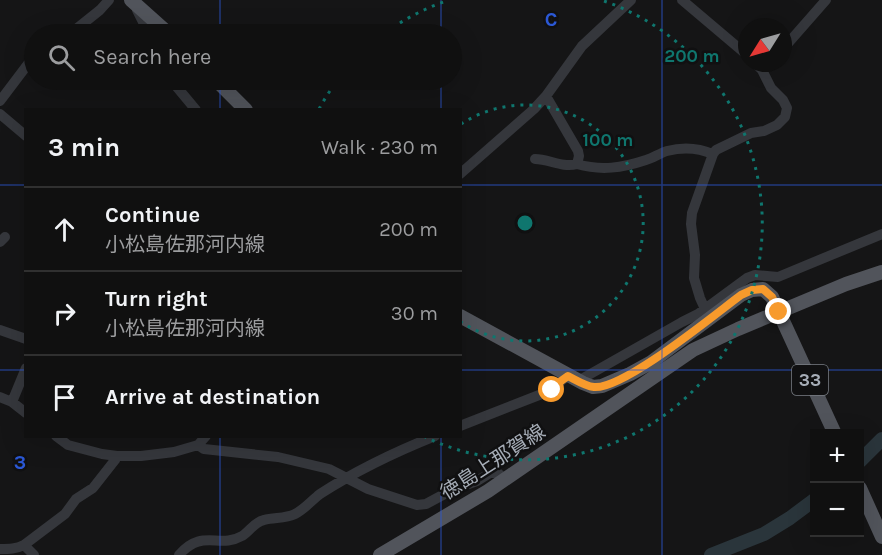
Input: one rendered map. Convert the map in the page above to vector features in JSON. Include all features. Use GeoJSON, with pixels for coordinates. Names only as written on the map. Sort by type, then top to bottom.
{"type":"FeatureCollection","features":[{"type":"Feature","properties":{"kind":"main road"},"geometry":{"type":"LineString","coordinates":[[134,2],[159,24]]}},
{"type":"Feature","properties":{"kind":"main road"},"geometry":{"type":"LineString","coordinates":[[226,90],[244,108]]}},
{"type":"Feature","properties":{"kind":"main road","name":"徳島上那賀線"},"geometry":{"type":"LineString","coordinates":[[380,555],[505,480],[693,350],[846,284],[882,272]]}},
{"type":"Feature","properties":{"kind":"main road","name":"33"},"geometry":{"type":"LineString","coordinates":[[462,317],[593,387],[602,386],[650,363],[741,295],[752,290],[763,289],[772,297],[833,429]]}},
{"type":"Feature","properties":{"kind":"main road"},"geometry":{"type":"LineString","coordinates":[[864,497],[882,537]]}},
{"type":"Feature","properties":{"kind":"street"},"geometry":{"type":"LineString","coordinates":[[82,24],[109,0]]}},
{"type":"Feature","properties":{"kind":"street"},"geometry":{"type":"LineString","coordinates":[[462,172],[527,116],[546,96],[582,46],[631,0]]}},
{"type":"Feature","properties":{"kind":"street"},"geometry":{"type":"LineString","coordinates":[[682,0],[738,47]]}},
{"type":"Feature","properties":{"kind":"street"},"geometry":{"type":"LineString","coordinates":[[792,40],[826,0]]}},
{"type":"Feature","properties":{"kind":"street"},"geometry":{"type":"LineString","coordinates":[[134,2],[144,24]]}},
{"type":"Feature","properties":{"kind":"street"},"geometry":{"type":"LineString","coordinates":[[0,101],[24,69]]}},
{"type":"Feature","properties":{"kind":"street"},"geometry":{"type":"LineString","coordinates":[[705,309],[694,278],[692,213],[716,150],[751,133],[764,131],[777,125],[785,117],[787,108],[783,100],[771,88],[765,72]]}},
{"type":"Feature","properties":{"kind":"street"},"geometry":{"type":"LineString","coordinates":[[179,90],[194,108]]}},
{"type":"Feature","properties":{"kind":"street"},"geometry":{"type":"LineString","coordinates":[[546,96],[578,151],[577,164]]}},
{"type":"Feature","properties":{"kind":"street"},"geometry":{"type":"LineString","coordinates":[[0,114],[24,134]]}},
{"type":"Feature","properties":{"kind":"street"},"geometry":{"type":"LineString","coordinates":[[535,159],[558,164],[608,168],[646,160],[668,151],[692,148],[703,149],[713,154]]}},
{"type":"Feature","properties":{"kind":"street"},"geometry":{"type":"LineString","coordinates":[[462,425],[552,390],[561,381],[573,378],[705,309],[755,275],[778,277],[882,234]]}},
{"type":"Feature","properties":{"kind":"street"},"geometry":{"type":"LineString","coordinates":[[0,330],[24,338]]}},
{"type":"Feature","properties":{"kind":"street"},"geometry":{"type":"LineString","coordinates":[[12,402],[24,373]]}},
{"type":"Feature","properties":{"kind":"street"},"geometry":{"type":"LineString","coordinates":[[0,397],[12,402],[24,411]]}},
{"type":"Feature","properties":{"kind":"street"},"geometry":{"type":"LineString","coordinates":[[59,438],[68,445],[117,456],[174,453],[202,441],[204,448],[278,458],[328,469],[368,489],[417,505],[426,504],[490,473],[498,473],[505,480]]}},
{"type":"Feature","properties":{"kind":"street"},"geometry":{"type":"LineString","coordinates":[[179,555],[193,542],[238,538],[264,519],[291,516],[319,495],[348,478],[392,454],[430,438]]}},
{"type":"Feature","properties":{"kind":"street"},"geometry":{"type":"LineString","coordinates":[[0,549],[18,548],[65,514],[76,499],[98,483],[117,456]]}},
{"type":"Feature","properties":{"kind":"street"},"geometry":{"type":"LineString","coordinates":[[24,544],[34,555]]}},
{"type":"Feature","properties":{"kind":"waterway"},"geometry":{"type":"LineString","coordinates":[[864,457],[882,439]]}},
{"type":"Feature","properties":{"kind":"waterway"},"geometry":{"type":"LineString","coordinates":[[711,555],[764,534],[810,503]]}},
{"type":"Feature","properties":{"kind":"route"},"geometry":{"type":"LineString","coordinates":[[552,390],[568,376],[593,387],[602,386],[630,374],[650,363],[741,295],[752,290],[763,289],[772,297],[779,312]]}}]}
